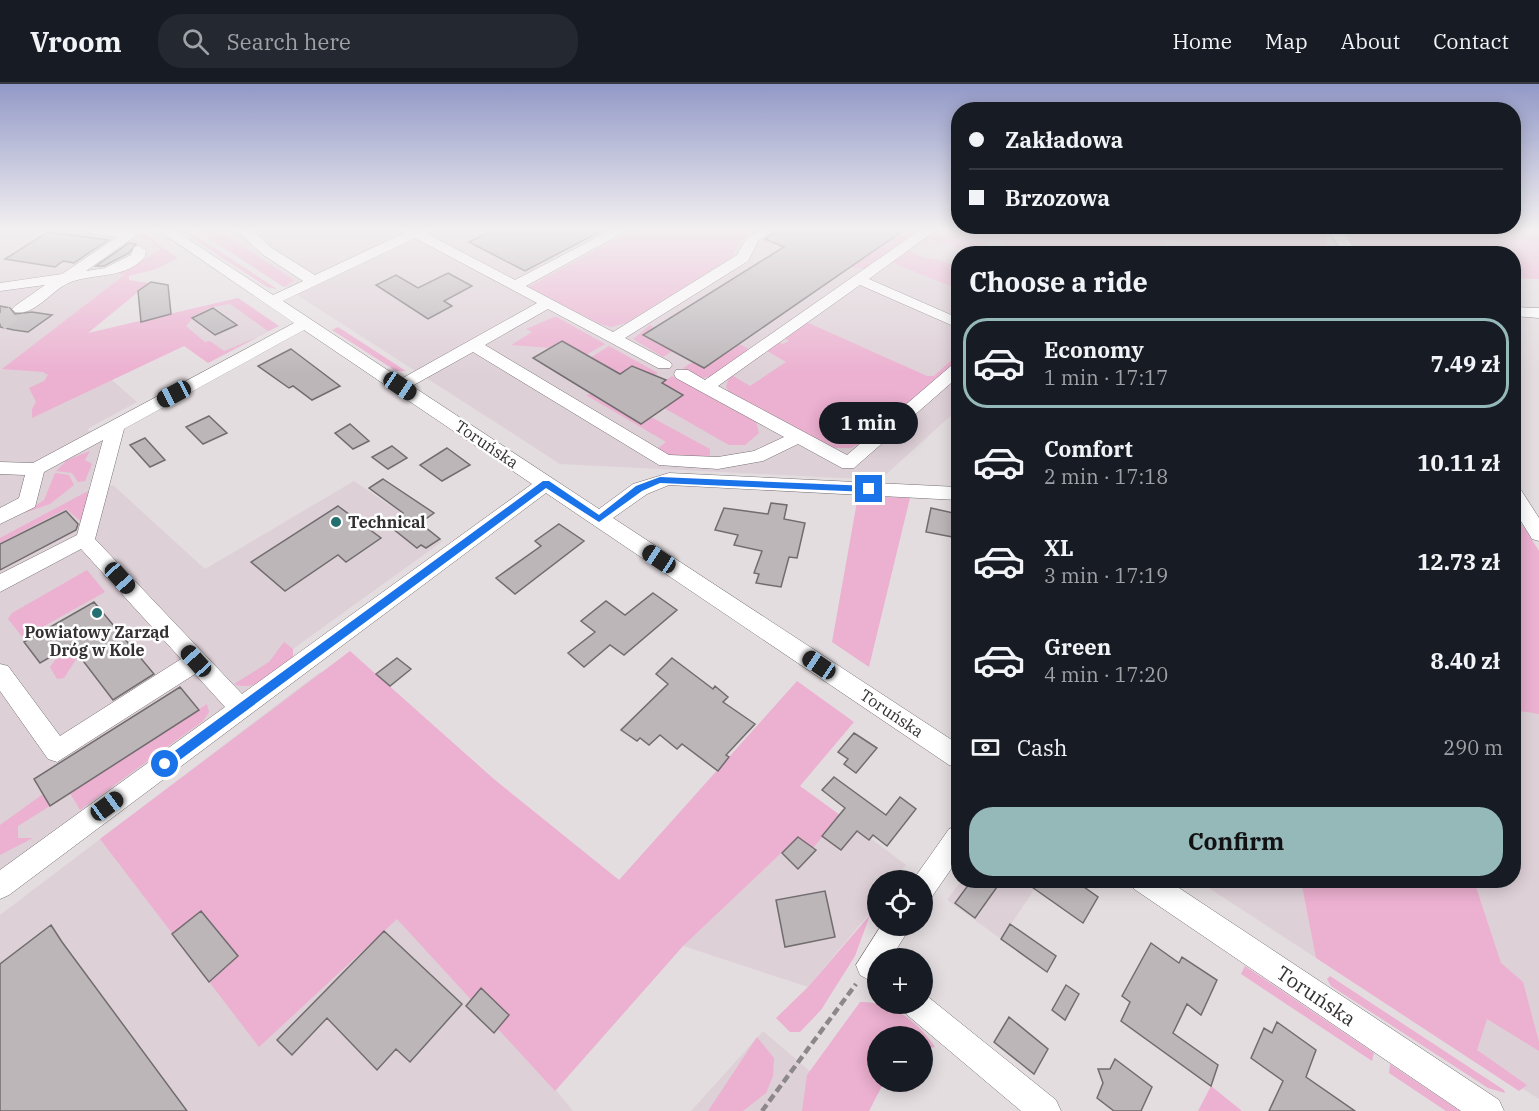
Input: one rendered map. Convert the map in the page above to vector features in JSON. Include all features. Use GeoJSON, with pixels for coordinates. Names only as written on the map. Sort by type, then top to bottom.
{"type":"FeatureCollection","features":[{"type":"Feature","properties":{"kind":"street"},"geometry":{"type":"LineString","coordinates":[[0,287],[69,278]]}},
{"type":"Feature","properties":{"kind":"street","name":"Toruńska"},"geometry":{"type":"LineString","coordinates":[[237,278],[951,752]]}},
{"type":"Feature","properties":{"kind":"street"},"geometry":{"type":"LineString","coordinates":[[309,278],[314,281]]}},
{"type":"Feature","properties":{"kind":"street"},"geometry":{"type":"LineString","coordinates":[[272,301],[320,278]]}},
{"type":"Feature","properties":{"kind":"street"},"geometry":{"type":"LineString","coordinates":[[503,278],[664,365]]}},
{"type":"Feature","properties":{"kind":"street"},"geometry":{"type":"LineString","coordinates":[[516,285],[530,278]]}},
{"type":"Feature","properties":{"kind":"street"},"geometry":{"type":"LineString","coordinates":[[614,338],[711,278]]}},
{"type":"Feature","properties":{"kind":"street"},"geometry":{"type":"LineString","coordinates":[[20,309],[64,279]]}},
{"type":"Feature","properties":{"kind":"street"},"geometry":{"type":"LineString","coordinates":[[706,387],[858,279],[951,320]]}},
{"type":"Feature","properties":{"kind":"street"},"geometry":{"type":"LineString","coordinates":[[400,386],[548,303]]}},
{"type":"Feature","properties":{"kind":"street"},"geometry":{"type":"LineString","coordinates":[[1521,312],[1539,313]]}},
{"type":"Feature","properties":{"kind":"street"},"geometry":{"type":"LineString","coordinates":[[0,468],[36,469],[305,323]]}},
{"type":"Feature","properties":{"kind":"street"},"geometry":{"type":"LineString","coordinates":[[473,345],[665,461],[718,463],[757,457],[784,446],[797,436]]}},
{"type":"Feature","properties":{"kind":"street"},"geometry":{"type":"LineString","coordinates":[[682,374],[848,464],[951,375]]}},
{"type":"Feature","properties":{"kind":"street"},"geometry":{"type":"LineString","coordinates":[[85,541],[116,425]]}},
{"type":"Feature","properties":{"kind":"street"},"geometry":{"type":"LineString","coordinates":[[0,517],[28,502],[36,469]]}},
{"type":"Feature","properties":{"kind":"street"},"geometry":{"type":"LineString","coordinates":[[599,519],[639,489],[654,482],[669,479],[951,493]]}},
{"type":"Feature","properties":{"kind":"street"},"geometry":{"type":"LineString","coordinates":[[0,886],[546,483]]}},
{"type":"Feature","properties":{"kind":"street"},"geometry":{"type":"LineString","coordinates":[[1521,504],[1535,523]]}},
{"type":"Feature","properties":{"kind":"street"},"geometry":{"type":"LineString","coordinates":[[0,584],[77,542],[85,541]]}},
{"type":"Feature","properties":{"kind":"street"},"geometry":{"type":"LineString","coordinates":[[85,541],[241,708]]}},
{"type":"Feature","properties":{"kind":"street"},"geometry":{"type":"LineString","coordinates":[[0,673],[57,751],[196,661]]}},
{"type":"Feature","properties":{"kind":"street"},"geometry":{"type":"LineString","coordinates":[[933,873],[951,848]]}},
{"type":"Feature","properties":{"kind":"street","name":"Toruńska"},"geometry":{"type":"LineString","coordinates":[[1155,888],[1488,1111]]}},
{"type":"Feature","properties":{"kind":"street"},"geometry":{"type":"LineString","coordinates":[[928,1014],[1045,1111]]}},
{"type":"Feature","properties":{"kind":"path"},"geometry":{"type":"LineString","coordinates":[[762,1111],[867,977]]}},
{"type":"Feature","properties":{"kind":"shaded area"},"geometry":{"type":"Polygon","coordinates":[[[0,278],[120,278],[25,352],[112,380],[137,402],[87,429],[102,441],[88,491],[113,485],[205,569],[354,481],[443,541],[293,649],[293,657],[0,877],[0,278]]]}},
{"type":"Feature","properties":{"kind":"shaded area"},"geometry":{"type":"Polygon","coordinates":[[[120,278],[149,283],[88,333],[238,298],[279,326],[268,331],[230,304],[213,307],[191,317],[192,319],[186,326],[205,342],[210,341],[224,351],[258,337],[208,363],[184,346],[32,418],[32,409],[36,402],[29,388],[44,381],[48,375],[43,372],[2,369],[120,278]]]}},
{"type":"Feature","properties":{"kind":"shaded area"},"geometry":{"type":"Polygon","coordinates":[[[253,278],[260,278],[277,289],[267,287],[253,278]]]}},
{"type":"Feature","properties":{"kind":"shaded area"},"geometry":{"type":"Polygon","coordinates":[[[270,278],[294,280],[284,287],[270,278]]]}},
{"type":"Feature","properties":{"kind":"shaded area"},"geometry":{"type":"Polygon","coordinates":[[[271,278],[951,278],[951,415],[880,480],[560,464],[271,278]]]}},
{"type":"Feature","properties":{"kind":"shaded area"},"geometry":{"type":"Polygon","coordinates":[[[545,278],[698,278],[626,323],[611,327],[600,324],[528,287],[545,278]]]}},
{"type":"Feature","properties":{"kind":"shaded area"},"geometry":{"type":"Polygon","coordinates":[[[930,278],[951,278],[951,286],[930,278]]]}},
{"type":"Feature","properties":{"kind":"shaded area"},"geometry":{"type":"Polygon","coordinates":[[[238,298],[279,326],[222,356],[171,314],[238,298]]]}},
{"type":"Feature","properties":{"kind":"shaded area"},"geometry":{"type":"Polygon","coordinates":[[[554,317],[605,344],[586,355],[551,348],[511,345],[532,332],[526,329],[554,317]]]}},
{"type":"Feature","properties":{"kind":"shaded area"},"geometry":{"type":"Polygon","coordinates":[[[804,321],[927,376],[934,376],[951,360],[951,367],[871,437],[851,448],[832,448],[729,392],[726,387],[730,374],[750,386],[786,362],[764,349],[777,341],[783,344],[789,341],[783,337],[804,321]]]}},
{"type":"Feature","properties":{"kind":"shaded area"},"geometry":{"type":"Polygon","coordinates":[[[650,325],[655,328],[643,336],[672,351],[663,357],[633,339],[650,325]]]}},
{"type":"Feature","properties":{"kind":"shaded area"},"geometry":{"type":"Polygon","coordinates":[[[338,327],[406,371],[396,371],[332,330],[338,327]]]}},
{"type":"Feature","properties":{"kind":"shaded area"},"geometry":{"type":"Polygon","coordinates":[[[739,344],[751,350],[712,377],[701,378],[683,368],[693,362],[705,368],[739,344]]]}},
{"type":"Feature","properties":{"kind":"shaded area"},"geometry":{"type":"Polygon","coordinates":[[[609,346],[658,373],[652,377],[632,366],[620,374],[590,358],[609,346]]]}},
{"type":"Feature","properties":{"kind":"shaded area"},"geometry":{"type":"Polygon","coordinates":[[[672,376],[756,422],[759,433],[745,445],[729,445],[664,408],[683,395],[662,383],[672,376]]]}},
{"type":"Feature","properties":{"kind":"shaded area"},"geometry":{"type":"Polygon","coordinates":[[[590,394],[641,424],[651,417],[710,449],[710,455],[707,458],[669,456],[657,449],[666,442],[586,395],[590,394]]]}},
{"type":"Feature","properties":{"kind":"shaded area"},"geometry":{"type":"Polygon","coordinates":[[[90,451],[85,460],[92,464],[85,481],[78,482],[72,473],[56,471],[67,460],[90,451]]]}},
{"type":"Feature","properties":{"kind":"shaded area"},"geometry":{"type":"Polygon","coordinates":[[[55,473],[69,475],[74,485],[50,504],[24,513],[44,500],[55,473]]]}},
{"type":"Feature","properties":{"kind":"shaded area"},"geometry":{"type":"Polygon","coordinates":[[[88,491],[84,524],[66,509],[0,543],[0,538],[88,491]]]}},
{"type":"Feature","properties":{"kind":"shaded area"},"geometry":{"type":"Polygon","coordinates":[[[858,496],[910,498],[869,667],[832,642],[858,496]]]}},
{"type":"Feature","properties":{"kind":"shaded area"},"geometry":{"type":"Polygon","coordinates":[[[1521,523],[1539,551],[1539,714],[1521,711],[1521,523]]]}},
{"type":"Feature","properties":{"kind":"shaded area"},"geometry":{"type":"Polygon","coordinates":[[[87,570],[105,592],[23,638],[8,619],[12,613],[87,570]]]}},
{"type":"Feature","properties":{"kind":"shaded area"},"geometry":{"type":"Polygon","coordinates":[[[1521,570],[1539,571],[1539,1099],[1474,1058],[1497,986],[1465,888],[1521,888],[1521,570]]]}},
{"type":"Feature","properties":{"kind":"shaded area"},"geometry":{"type":"Polygon","coordinates":[[[284,642],[293,649],[293,657],[281,668],[266,679],[250,686],[234,684],[269,662],[284,642]]]}},
{"type":"Feature","properties":{"kind":"shaded area"},"geometry":{"type":"Polygon","coordinates":[[[69,649],[77,658],[64,678],[57,679],[50,667],[60,654],[69,649]]]}},
{"type":"Feature","properties":{"kind":"shaded area"},"geometry":{"type":"Polygon","coordinates":[[[350,651],[495,780],[619,880],[797,681],[854,722],[800,786],[840,815],[813,848],[798,837],[683,946],[555,1091],[397,919],[259,1047],[100,839],[350,651]]]}},
{"type":"Feature","properties":{"kind":"shaded area"},"geometry":{"type":"Polygon","coordinates":[[[320,672],[417,773],[580,920],[782,853],[798,837],[840,815],[906,865],[902,870],[867,870],[867,916],[808,987],[683,946],[556,1090],[573,1111],[0,1111],[0,915],[320,672]]]}},
{"type":"Feature","properties":{"kind":"shaded area"},"geometry":{"type":"Polygon","coordinates":[[[207,704],[209,712],[203,721],[80,810],[70,793],[207,704]]]}},
{"type":"Feature","properties":{"kind":"shaded area"},"geometry":{"type":"Polygon","coordinates":[[[43,794],[50,806],[18,826],[18,838],[33,838],[0,855],[0,825],[43,794]]]}},
{"type":"Feature","properties":{"kind":"shaded area"},"geometry":{"type":"Polygon","coordinates":[[[956,888],[1035,888],[1001,939],[947,900],[956,888]]]}},
{"type":"Feature","properties":{"kind":"shaded area"},"geometry":{"type":"Polygon","coordinates":[[[1209,888],[1302,888],[1316,958],[1209,888]]]}},
{"type":"Feature","properties":{"kind":"shaded area"},"geometry":{"type":"Polygon","coordinates":[[[1302,888],[1476,888],[1501,963],[1523,982],[1539,1042],[1539,1051],[1487,1019],[1477,1050],[1527,1085],[1519,1091],[1316,958],[1302,888]]]}},
{"type":"Feature","properties":{"kind":"shaded area"},"geometry":{"type":"Polygon","coordinates":[[[867,918],[855,956],[821,1010],[800,1032],[790,1032],[776,1018],[808,987],[867,918]]]}},
{"type":"Feature","properties":{"kind":"shaded area"},"geometry":{"type":"Polygon","coordinates":[[[1245,966],[1374,1053],[1372,1061],[1241,974],[1245,966]]]}},
{"type":"Feature","properties":{"kind":"shaded area"},"geometry":{"type":"Polygon","coordinates":[[[1330,976],[1504,1090],[1505,1093],[1488,1088],[1331,986],[1327,979],[1330,976]]]}},
{"type":"Feature","properties":{"kind":"shaded area"},"geometry":{"type":"Polygon","coordinates":[[[860,1002],[867,1003],[867,1014],[901,1014],[917,1026],[867,1026],[867,1092],[879,1092],[869,1111],[802,1111],[807,1075],[860,1002]]]}},
{"type":"Feature","properties":{"kind":"shaded area"},"geometry":{"type":"Polygon","coordinates":[[[880,1014],[884,1014],[897,1026],[874,1026],[880,1014]]]}},
{"type":"Feature","properties":{"kind":"shaded area"},"geometry":{"type":"Polygon","coordinates":[[[763,1031],[840,1097],[867,1040],[867,1092],[879,1092],[869,1111],[691,1111],[763,1031]]]}},
{"type":"Feature","properties":{"kind":"shaded area"},"geometry":{"type":"Polygon","coordinates":[[[757,1037],[774,1058],[773,1076],[766,1093],[743,1111],[708,1111],[757,1037]]]}},
{"type":"Feature","properties":{"kind":"shaded area"},"geometry":{"type":"Polygon","coordinates":[[[1390,1064],[1460,1111],[1446,1111],[1389,1073],[1390,1064]]]}},
{"type":"Feature","properties":{"kind":"shaded area"},"geometry":{"type":"Polygon","coordinates":[[[1211,1086],[1242,1111],[1198,1111],[1211,1086]]]}},
{"type":"Feature","properties":{"kind":"building"},"geometry":{"type":"Polygon","coordinates":[[[390,278],[401,278],[418,288],[438,278],[457,278],[472,286],[444,301],[452,306],[428,319],[376,285],[390,278]]]}},
{"type":"Feature","properties":{"kind":"building"},"geometry":{"type":"Polygon","coordinates":[[[734,278],[835,278],[704,368],[643,335],[734,278]]]}},
{"type":"Feature","properties":{"kind":"building"},"geometry":{"type":"Polygon","coordinates":[[[151,282],[168,285],[171,314],[141,322],[138,291],[151,282]]]}},
{"type":"Feature","properties":{"kind":"building"},"geometry":{"type":"Polygon","coordinates":[[[0,306],[10,308],[15,314],[32,312],[52,315],[28,332],[14,330],[0,327],[0,306]]]}},
{"type":"Feature","properties":{"kind":"building"},"geometry":{"type":"Polygon","coordinates":[[[213,308],[237,325],[215,335],[192,318],[213,308]]]}},
{"type":"Feature","properties":{"kind":"building"},"geometry":{"type":"Polygon","coordinates":[[[562,341],[620,374],[632,366],[666,380],[662,383],[683,395],[641,424],[533,358],[562,341]]]}},
{"type":"Feature","properties":{"kind":"building"},"geometry":{"type":"Polygon","coordinates":[[[291,349],[340,386],[312,400],[293,386],[289,388],[258,366],[291,349]]]}},
{"type":"Feature","properties":{"kind":"building"},"geometry":{"type":"Polygon","coordinates":[[[209,416],[227,433],[203,444],[186,427],[209,416]]]}},
{"type":"Feature","properties":{"kind":"building"},"geometry":{"type":"Polygon","coordinates":[[[350,424],[369,441],[353,449],[335,433],[350,424]]]}},
{"type":"Feature","properties":{"kind":"building"},"geometry":{"type":"Polygon","coordinates":[[[145,438],[165,460],[150,467],[130,445],[145,438]]]}},
{"type":"Feature","properties":{"kind":"building"},"geometry":{"type":"Polygon","coordinates":[[[392,446],[407,458],[388,469],[372,457],[392,446]]]}},
{"type":"Feature","properties":{"kind":"building"},"geometry":{"type":"Polygon","coordinates":[[[447,448],[470,465],[442,481],[420,465],[447,448]]]}},
{"type":"Feature","properties":{"kind":"building"},"geometry":{"type":"Polygon","coordinates":[[[383,479],[434,513],[420,523],[440,539],[426,548],[421,545],[417,548],[387,524],[403,513],[369,488],[383,479]]]}},
{"type":"Feature","properties":{"kind":"building"},"geometry":{"type":"Polygon","coordinates":[[[771,503],[787,505],[784,519],[805,523],[797,558],[789,557],[781,587],[756,583],[759,574],[754,573],[762,551],[734,545],[738,535],[715,530],[724,508],[768,514],[771,503]]]}},
{"type":"Feature","properties":{"kind":"building"},"geometry":{"type":"Polygon","coordinates":[[[338,506],[381,538],[346,562],[338,555],[285,591],[251,562],[338,506]]]}},
{"type":"Feature","properties":{"kind":"building"},"geometry":{"type":"Polygon","coordinates":[[[931,508],[951,512],[951,537],[926,532],[931,508]]]}},
{"type":"Feature","properties":{"kind":"building"},"geometry":{"type":"Polygon","coordinates":[[[66,511],[78,524],[76,530],[0,570],[0,544],[66,511]]]}},
{"type":"Feature","properties":{"kind":"building"},"geometry":{"type":"Polygon","coordinates":[[[559,524],[584,541],[515,594],[496,578],[541,546],[535,541],[559,524]]]}},
{"type":"Feature","properties":{"kind":"building"},"geometry":{"type":"Polygon","coordinates":[[[653,593],[677,610],[624,655],[610,645],[584,667],[568,653],[595,632],[581,621],[606,601],[625,615],[653,593]]]}},
{"type":"Feature","properties":{"kind":"building"},"geometry":{"type":"Polygon","coordinates":[[[94,602],[154,674],[113,700],[71,645],[40,663],[24,642],[94,602]]]}},
{"type":"Feature","properties":{"kind":"building"},"geometry":{"type":"Polygon","coordinates":[[[397,658],[411,669],[390,686],[376,674],[397,658]]]}},
{"type":"Feature","properties":{"kind":"building"},"geometry":{"type":"Polygon","coordinates":[[[672,658],[713,689],[715,686],[728,697],[723,702],[755,724],[726,755],[729,757],[718,771],[682,744],[677,749],[660,735],[649,745],[640,738],[637,741],[621,730],[668,684],[656,674],[672,658]]]}},
{"type":"Feature","properties":{"kind":"building"},"geometry":{"type":"Polygon","coordinates":[[[180,687],[199,710],[50,806],[34,779],[180,687]]]}},
{"type":"Feature","properties":{"kind":"building"},"geometry":{"type":"Polygon","coordinates":[[[854,733],[877,748],[856,773],[844,764],[848,759],[838,752],[854,733]]]}},
{"type":"Feature","properties":{"kind":"building"},"geometry":{"type":"Polygon","coordinates":[[[834,777],[886,815],[900,797],[916,809],[887,846],[873,835],[869,840],[857,831],[841,850],[822,836],[845,808],[822,790],[834,777]]]}},
{"type":"Feature","properties":{"kind":"building"},"geometry":{"type":"Polygon","coordinates":[[[798,837],[816,850],[798,869],[782,853],[798,837]]]}},
{"type":"Feature","properties":{"kind":"building"},"geometry":{"type":"Polygon","coordinates":[[[966,888],[996,888],[975,918],[955,903],[966,888]]]}},
{"type":"Feature","properties":{"kind":"building"},"geometry":{"type":"Polygon","coordinates":[[[1033,888],[1085,888],[1098,897],[1083,923],[1033,888]]]}},
{"type":"Feature","properties":{"kind":"building"},"geometry":{"type":"Polygon","coordinates":[[[825,891],[835,937],[785,947],[776,900],[825,891]]]}},
{"type":"Feature","properties":{"kind":"building"},"geometry":{"type":"Polygon","coordinates":[[[201,911],[238,956],[209,982],[172,934],[201,911]]]}},
{"type":"Feature","properties":{"kind":"building"},"geometry":{"type":"Polygon","coordinates":[[[1010,924],[1056,956],[1047,972],[1001,939],[1010,924]]]}},
{"type":"Feature","properties":{"kind":"building"},"geometry":{"type":"Polygon","coordinates":[[[51,925],[187,1111],[0,1111],[0,964],[51,925]]]}},
{"type":"Feature","properties":{"kind":"building"},"geometry":{"type":"Polygon","coordinates":[[[384,931],[462,1004],[410,1062],[396,1049],[377,1070],[327,1018],[292,1055],[277,1040],[384,931]]]}},
{"type":"Feature","properties":{"kind":"building"},"geometry":{"type":"Polygon","coordinates":[[[1151,943],[1179,963],[1182,957],[1217,980],[1201,1015],[1187,1004],[1173,1033],[1218,1065],[1211,1086],[1121,1021],[1130,1002],[1122,996],[1151,943]]]}},
{"type":"Feature","properties":{"kind":"building"},"geometry":{"type":"Polygon","coordinates":[[[1066,985],[1079,994],[1065,1020],[1052,1010],[1066,985]]]}},
{"type":"Feature","properties":{"kind":"building"},"geometry":{"type":"Polygon","coordinates":[[[481,988],[509,1015],[494,1033],[466,1006],[481,988]]]}},
{"type":"Feature","properties":{"kind":"building"},"geometry":{"type":"Polygon","coordinates":[[[1009,1017],[1048,1049],[1034,1074],[994,1042],[1009,1017]]]}},
{"type":"Feature","properties":{"kind":"building"},"geometry":{"type":"Polygon","coordinates":[[[1277,1022],[1316,1050],[1306,1077],[1355,1111],[1269,1111],[1283,1081],[1251,1058],[1264,1028],[1272,1033],[1277,1022]]]}},
{"type":"Feature","properties":{"kind":"building"},"geometry":{"type":"Polygon","coordinates":[[[1115,1059],[1152,1087],[1141,1111],[1114,1111],[1097,1098],[1103,1083],[1098,1069],[1110,1069],[1115,1059]]]}},
{"type":"Feature","properties":{"kind":"tunnel"},"geometry":{"type":"LineString","coordinates":[[0,323],[20,309]]}},
{"type":"Feature","properties":{"kind":"place","name":"Technical"},"geometry":{"type":"Point","coordinates":[336,522]}},
{"type":"Feature","properties":{"kind":"place","name":"Powiatowy Zarząd Dróg w Kole"},"geometry":{"type":"Point","coordinates":[97,613]}},
{"type":"Feature","properties":{"kind":"route"},"geometry":{"type":"LineString","coordinates":[[165,764],[546,483],[599,519],[646,484],[660,480],[869,489]]}}]}
